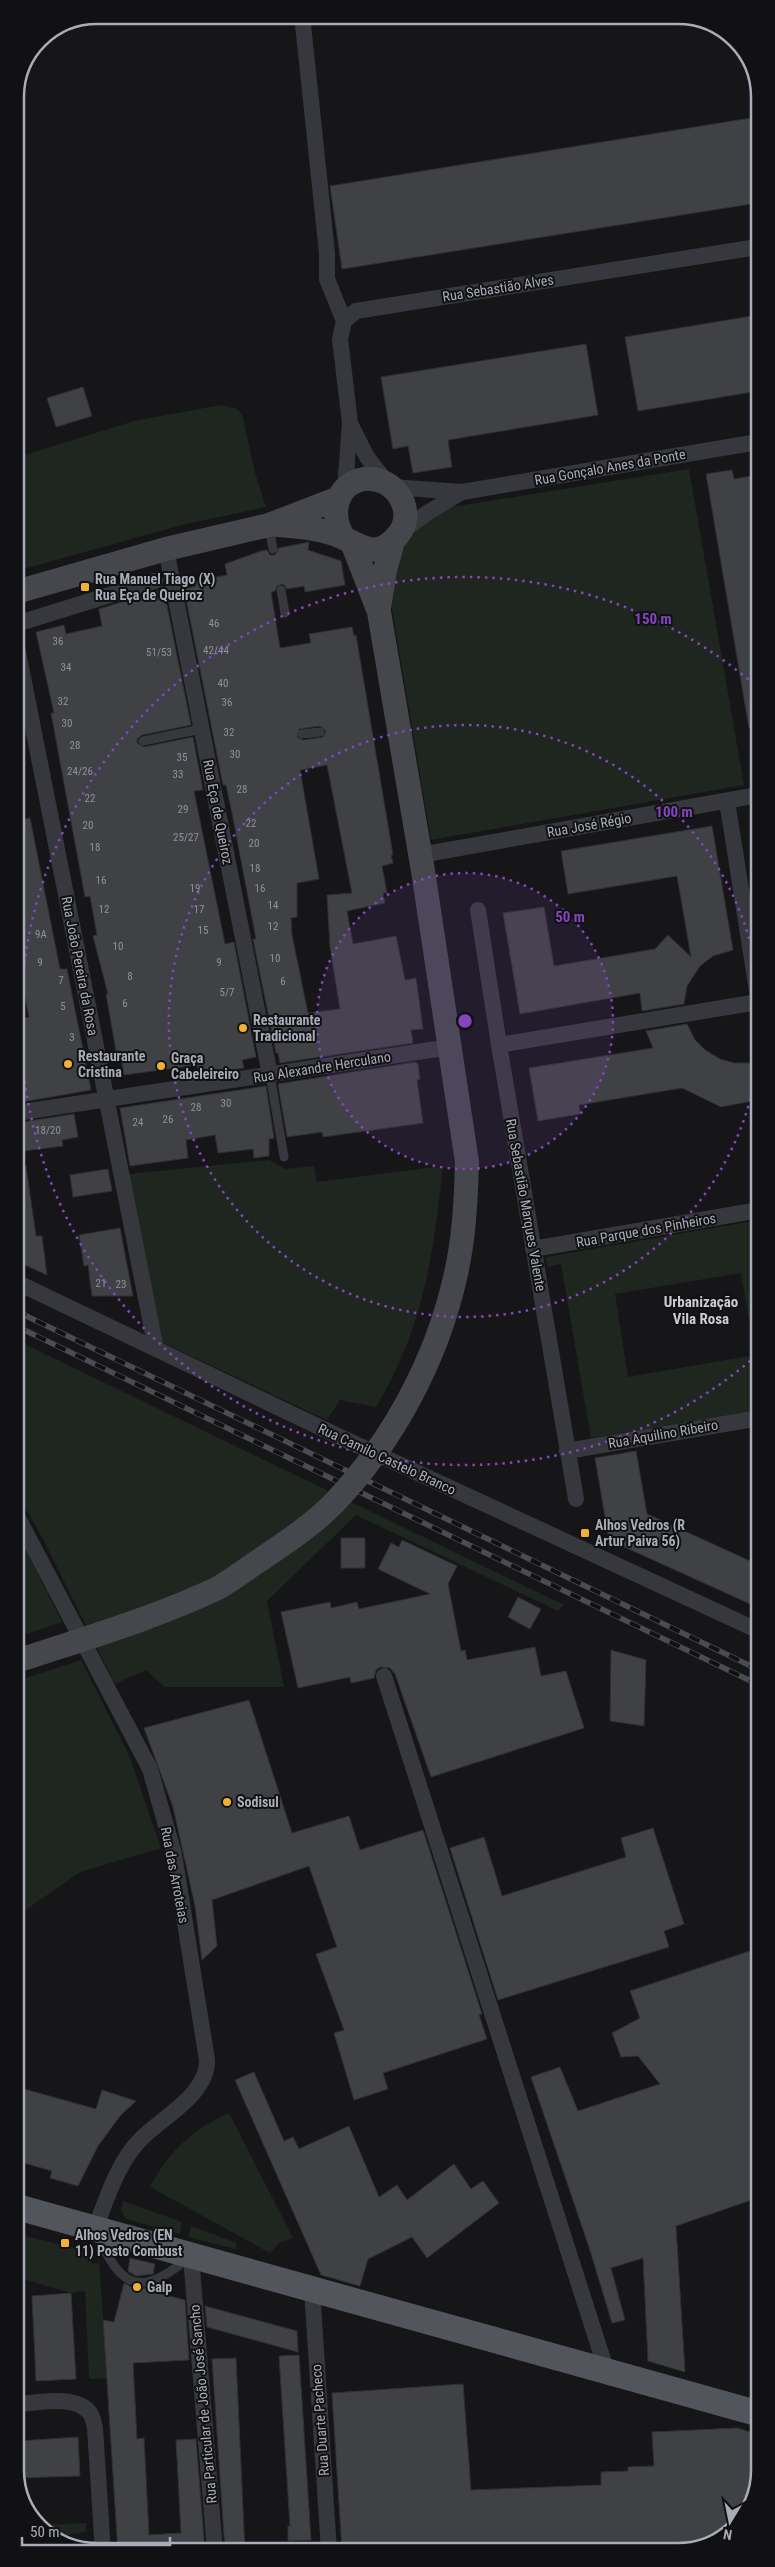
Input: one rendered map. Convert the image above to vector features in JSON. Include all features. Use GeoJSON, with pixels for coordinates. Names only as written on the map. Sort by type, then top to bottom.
{"type":"FeatureCollection","features":[{"type":"Feature","properties":{"kind":"main road"},"geometry":{"type":"LineString","coordinates":[[24,2210],[751,2412]]}},
{"type":"Feature","properties":{"kind":"street"},"geometry":{"type":"LineString","coordinates":[[24,1659],[151,1616],[217,1588],[282,1546],[334,1503],[370,1460],[412,1395],[437,1339],[455,1278],[465,1215],[467,1162],[420,855],[379,612],[349,542],[335,519],[342,493],[350,423],[340,339],[344,321],[327,279],[327,253],[303,24]]}},
{"type":"Feature","properties":{"kind":"street","name":"Rua Sebastião Alves"},"geometry":{"type":"LineString","coordinates":[[344,321],[356,311],[751,248]]}},
{"type":"Feature","properties":{"kind":"street"},"geometry":{"type":"LineString","coordinates":[[350,423],[367,457],[403,502],[406,512],[381,588],[379,612]]}},
{"type":"Feature","properties":{"kind":"street","name":"Rua Gonçalo Anes da Ponte"},"geometry":{"type":"LineString","coordinates":[[462,492],[751,443]]}},
{"type":"Feature","properties":{"kind":"street"},"geometry":{"type":"LineString","coordinates":[[24,590],[166,549],[269,525],[342,493],[354,483],[364,480],[376,479],[390,485],[462,492]]}},
{"type":"Feature","properties":{"kind":"street"},"geometry":{"type":"LineString","coordinates":[[269,525],[317,530],[363,549],[374,550],[397,537],[427,513],[462,492]]}},
{"type":"Feature","properties":{"kind":"street","name":"Rua Eça de Queiroz"},"geometry":{"type":"LineString","coordinates":[[166,549],[270,1075]]}},
{"type":"Feature","properties":{"kind":"street"},"geometry":{"type":"LineString","coordinates":[[24,622],[155,581]]}},
{"type":"Feature","properties":{"kind":"street","name":"Rua João Pereira da Rosa"},"geometry":{"type":"LineString","coordinates":[[24,683],[156,1349]]}},
{"type":"Feature","properties":{"kind":"street","name":"Rua José Régio"},"geometry":{"type":"LineString","coordinates":[[420,855],[751,796]]}},
{"type":"Feature","properties":{"kind":"street"},"geometry":{"type":"LineString","coordinates":[[727,801],[751,953]]}},
{"type":"Feature","properties":{"kind":"street","name":"Rua Sebastião Marques Valente"},"geometry":{"type":"LineString","coordinates":[[478,910],[533,1250],[576,1499]]}},
{"type":"Feature","properties":{"kind":"street"},"geometry":{"type":"LineString","coordinates":[[499,1045],[751,1003]]}},
{"type":"Feature","properties":{"kind":"street","name":"Rua Alexandre Herculano"},"geometry":{"type":"LineString","coordinates":[[24,1112],[450,1047]]}},
{"type":"Feature","properties":{"kind":"street","name":"Rua Parque dos Pinheiros"},"geometry":{"type":"LineString","coordinates":[[533,1250],[751,1211]]}},
{"type":"Feature","properties":{"kind":"street","name":"Rua Camilo Castelo Branco"},"geometry":{"type":"LineString","coordinates":[[24,1286],[751,1628]]}},
{"type":"Feature","properties":{"kind":"street","name":"Rua Aquilino Ribeiro"},"geometry":{"type":"LineString","coordinates":[[567,1450],[751,1419]]}},
{"type":"Feature","properties":{"kind":"street","name":"Rua das Arroteias"},"geometry":{"type":"LineString","coordinates":[[24,1529],[150,1769],[174,1854],[207,2060],[206,2071],[195,2091],[143,2137],[128,2154],[95,2229]]}},
{"type":"Feature","properties":{"kind":"street"},"geometry":{"type":"LineString","coordinates":[[384,1676],[607,2372]]}},
{"type":"Feature","properties":{"kind":"street","name":"Rua Particular de João José Sancho"},"geometry":{"type":"LineString","coordinates":[[191,2256],[214,2543]]}},
{"type":"Feature","properties":{"kind":"street","name":"Rua Duarte Pacheco"},"geometry":{"type":"LineString","coordinates":[[312,2290],[328,2543]]}},
{"type":"Feature","properties":{"kind":"street"},"geometry":{"type":"LineString","coordinates":[[24,2404],[65,2402],[80,2404],[91,2414],[95,2428],[102,2543]]}},
{"type":"Feature","properties":{"kind":"lane"},"geometry":{"type":"LineString","coordinates":[[269,525],[274,548]]}},
{"type":"Feature","properties":{"kind":"lane"},"geometry":{"type":"LineString","coordinates":[[280,590],[285,613]]}},
{"type":"Feature","properties":{"kind":"lane"},"geometry":{"type":"LineString","coordinates":[[144,741],[201,729]]}},
{"type":"Feature","properties":{"kind":"lane"},"geometry":{"type":"LineString","coordinates":[[302,734],[320,732]]}},
{"type":"Feature","properties":{"kind":"lane"},"geometry":{"type":"LineString","coordinates":[[270,1075],[284,1158]]}},
{"type":"Feature","properties":{"kind":"lane"},"geometry":{"type":"LineString","coordinates":[[95,2229],[102,2247],[119,2270],[126,2278],[136,2282],[156,2282],[191,2256]]}},
{"type":"Feature","properties":{"kind":"shaded area"},"geometry":{"type":"Polygon","coordinates":[[[221,405],[237,409],[242,414],[255,473],[266,507],[186,524],[24,569],[24,455],[134,421],[221,405]]]}},
{"type":"Feature","properties":{"kind":"shaded area"},"geometry":{"type":"Polygon","coordinates":[[[689,469],[744,785],[431,840],[389,591],[397,554],[421,525],[451,507],[689,469]]]}},
{"type":"Feature","properties":{"kind":"shaded area"},"geometry":{"type":"Polygon","coordinates":[[[269,1160],[286,1169],[314,1166],[317,1182],[443,1166],[430,1261],[416,1319],[392,1377],[376,1407],[340,1400],[327,1420],[159,1341],[129,1174],[269,1160]]]}},
{"type":"Feature","properties":{"kind":"shaded area"},"geometry":{"type":"Polygon","coordinates":[[[751,1221],[751,1332],[741,1273],[615,1294],[628,1377],[751,1356],[751,1411],[591,1438],[561,1264],[547,1267],[546,1257],[751,1221]]]}},
{"type":"Feature","properties":{"kind":"shaded area"},"geometry":{"type":"Polygon","coordinates":[[[24,1344],[564,1605],[558,1611],[356,1515],[267,1601],[284,1687],[164,1687],[146,1670],[115,1684],[43,1539],[24,1506],[24,1344]]]}},
{"type":"Feature","properties":{"kind":"shaded area"},"geometry":{"type":"Polygon","coordinates":[[[24,1547],[62,1622],[24,1635],[24,1547]]]}},
{"type":"Feature","properties":{"kind":"shaded area"},"geometry":{"type":"Polygon","coordinates":[[[81,1660],[129,1755],[161,1848],[80,1872],[24,1911],[24,1679],[81,1660]]]}},
{"type":"Feature","properties":{"kind":"shaded area"},"geometry":{"type":"Polygon","coordinates":[[[229,2113],[293,2238],[279,2243],[270,2253],[150,2187],[173,2152],[204,2126],[229,2113]]]}},
{"type":"Feature","properties":{"kind":"shaded area"},"geometry":{"type":"Polygon","coordinates":[[[123,2201],[182,2222],[180,2234],[126,2219],[121,2211],[123,2201]]]}},
{"type":"Feature","properties":{"kind":"shaded area"},"geometry":{"type":"Polygon","coordinates":[[[191,2226],[237,2243],[236,2249],[188,2237],[191,2226]]]}},
{"type":"Feature","properties":{"kind":"shaded area"},"geometry":{"type":"Polygon","coordinates":[[[24,2236],[86,2251],[89,2253],[92,2264],[99,2263],[108,2378],[89,2379],[85,2291],[72,2293],[24,2280],[24,2236]]]}},
{"type":"Feature","properties":{"kind":"shaded area"},"geometry":{"type":"Polygon","coordinates":[[[86,2523],[86,2532],[63,2535],[49,2525],[86,2523]]]}},
{"type":"Feature","properties":{"kind":"building"},"geometry":{"type":"Polygon","coordinates":[[[751,118],[751,204],[342,269],[330,186],[751,118]]]}},
{"type":"Feature","properties":{"kind":"building"},"geometry":{"type":"Polygon","coordinates":[[[751,316],[751,392],[638,411],[625,337],[751,316]]]}},
{"type":"Feature","properties":{"kind":"building"},"geometry":{"type":"Polygon","coordinates":[[[586,344],[598,415],[448,440],[452,467],[413,473],[408,446],[393,449],[381,377],[586,344]]]}},
{"type":"Feature","properties":{"kind":"building"},"geometry":{"type":"Polygon","coordinates":[[[83,387],[92,416],[56,427],[47,398],[83,387]]]}},
{"type":"Feature","properties":{"kind":"building"},"geometry":{"type":"Polygon","coordinates":[[[732,470],[734,479],[751,476],[751,728],[749,728],[706,474],[732,470]]]}},
{"type":"Feature","properties":{"kind":"building"},"geometry":{"type":"Polygon","coordinates":[[[309,542],[308,550],[341,561],[345,585],[305,592],[304,586],[287,589],[283,584],[277,586],[275,591],[271,592],[280,648],[311,643],[309,634],[352,627],[354,636],[356,635],[393,863],[382,866],[387,893],[383,893],[385,903],[347,911],[353,944],[396,936],[405,980],[416,978],[423,1029],[411,1030],[413,1043],[280,1063],[278,1053],[276,1053],[253,939],[256,939],[231,808],[226,785],[223,785],[184,589],[196,586],[195,581],[227,575],[225,564],[261,551],[267,550],[270,555],[275,555],[279,548],[309,542]],[[320,726],[299,729],[297,737],[303,740],[323,737],[326,731],[320,726]],[[327,765],[300,770],[319,879],[297,883],[297,917],[291,918],[292,935],[308,1013],[340,1009],[330,947],[327,895],[352,893],[327,765]]]}},
{"type":"Feature","properties":{"kind":"building"},"geometry":{"type":"Polygon","coordinates":[[[163,586],[191,725],[142,735],[137,739],[137,743],[144,747],[193,737],[203,790],[194,791],[225,944],[234,942],[256,1057],[242,1060],[244,1068],[199,1075],[197,1065],[124,1075],[120,1051],[116,1051],[106,994],[108,994],[93,936],[97,935],[90,896],[85,897],[51,713],[54,713],[36,632],[64,625],[66,634],[102,626],[99,609],[158,591],[163,586]]]}},
{"type":"Feature","properties":{"kind":"building"},"geometry":{"type":"Polygon","coordinates":[[[30,818],[60,969],[67,969],[91,1090],[24,1102],[24,1018],[29,1017],[24,993],[24,819],[30,818]]]}},
{"type":"Feature","properties":{"kind":"building"},"geometry":{"type":"Polygon","coordinates":[[[712,826],[733,950],[713,956],[700,966],[687,986],[684,1004],[642,1011],[640,993],[520,1014],[503,913],[544,907],[554,966],[655,949],[668,935],[691,957],[677,876],[568,894],[561,851],[712,826]]]}},
{"type":"Feature","properties":{"kind":"building"},"geometry":{"type":"Polygon","coordinates":[[[687,1024],[695,1040],[705,1050],[720,1059],[734,1063],[750,1063],[751,1101],[721,1107],[682,1088],[579,1105],[580,1114],[538,1121],[529,1068],[653,1048],[646,1031],[687,1024]]]}},
{"type":"Feature","properties":{"kind":"building"},"geometry":{"type":"Polygon","coordinates":[[[415,1062],[418,1064],[420,1079],[417,1080],[423,1123],[323,1137],[322,1132],[287,1137],[278,1084],[415,1062]]]}},
{"type":"Feature","properties":{"kind":"building"},"geometry":{"type":"Polygon","coordinates":[[[266,1086],[274,1138],[269,1139],[269,1156],[254,1158],[253,1149],[218,1153],[215,1135],[186,1140],[188,1158],[130,1166],[120,1108],[266,1086]]]}},
{"type":"Feature","properties":{"kind":"building"},"geometry":{"type":"Polygon","coordinates":[[[74,1114],[78,1137],[62,1140],[63,1146],[24,1151],[24,1122],[74,1114]]]}},
{"type":"Feature","properties":{"kind":"building"},"geometry":{"type":"Polygon","coordinates":[[[24,1166],[26,1166],[36,1236],[42,1236],[47,1275],[24,1265],[24,1166]]]}},
{"type":"Feature","properties":{"kind":"building"},"geometry":{"type":"Polygon","coordinates":[[[108,1169],[112,1191],[73,1197],[70,1175],[108,1169]]]}},
{"type":"Feature","properties":{"kind":"building"},"geometry":{"type":"Polygon","coordinates":[[[120,1228],[133,1296],[92,1296],[88,1265],[84,1266],[79,1235],[120,1228]]]}},
{"type":"Feature","properties":{"kind":"building"},"geometry":{"type":"Polygon","coordinates":[[[636,1451],[647,1514],[751,1561],[751,1604],[609,1540],[595,1458],[636,1451]]]}},
{"type":"Feature","properties":{"kind":"building"},"geometry":{"type":"Polygon","coordinates":[[[341,1538],[365,1538],[365,1568],[341,1568],[341,1538]]]}},
{"type":"Feature","properties":{"kind":"building"},"geometry":{"type":"Polygon","coordinates":[[[402,1540],[457,1566],[448,1584],[461,1651],[465,1650],[467,1660],[535,1647],[541,1676],[566,1671],[584,1728],[431,1777],[395,1674],[390,1668],[380,1667],[376,1670],[374,1678],[351,1683],[350,1677],[298,1688],[281,1612],[330,1602],[331,1608],[357,1602],[359,1609],[430,1594],[378,1569],[391,1543],[399,1547],[402,1540]]]}},
{"type":"Feature","properties":{"kind":"building"},"geometry":{"type":"Polygon","coordinates":[[[518,1597],[541,1609],[530,1629],[508,1617],[518,1597]]]}},
{"type":"Feature","properties":{"kind":"building"},"geometry":{"type":"Polygon","coordinates":[[[611,1650],[646,1660],[644,1726],[610,1721],[611,1650]]]}},
{"type":"Feature","properties":{"kind":"building"},"geometry":{"type":"Polygon","coordinates":[[[249,1700],[292,1833],[349,1816],[360,1850],[423,1830],[482,2014],[479,2015],[487,2039],[383,2073],[388,2089],[354,2100],[334,2033],[344,2030],[316,1954],[337,1947],[309,1866],[212,1900],[217,1946],[202,1960],[195,1906],[173,1807],[144,1728],[249,1700]]]}},
{"type":"Feature","properties":{"kind":"building"},"geometry":{"type":"Polygon","coordinates":[[[653,1828],[684,1924],[664,1931],[669,1947],[498,2000],[450,1848],[484,1837],[502,1896],[626,1857],[621,1838],[653,1828]]]}},
{"type":"Feature","properties":{"kind":"building"},"geometry":{"type":"Polygon","coordinates":[[[751,1951],[751,2200],[676,2226],[685,2372],[648,2361],[643,2258],[611,2268],[625,2320],[612,2323],[589,2247],[531,2077],[560,2067],[578,2111],[660,2084],[638,2056],[621,2057],[612,2033],[640,2018],[630,1991],[751,1951]]]}},
{"type":"Feature","properties":{"kind":"building"},"geometry":{"type":"Polygon","coordinates":[[[254,2072],[284,2141],[293,2137],[299,2149],[349,2126],[379,2197],[397,2185],[407,2200],[454,2164],[471,2189],[483,2181],[499,2203],[427,2258],[412,2237],[368,2259],[360,2286],[321,2275],[235,2080],[254,2072]]]}},
{"type":"Feature","properties":{"kind":"building"},"geometry":{"type":"Polygon","coordinates":[[[24,2089],[96,2109],[102,2090],[136,2101],[120,2116],[98,2146],[78,2186],[50,2178],[52,2171],[24,2163],[24,2089]]]}},
{"type":"Feature","properties":{"kind":"building"},"geometry":{"type":"Polygon","coordinates":[[[130,2258],[155,2264],[153,2274],[136,2276],[128,2271],[130,2258]]]}},
{"type":"Feature","properties":{"kind":"building"},"geometry":{"type":"Polygon","coordinates":[[[124,2283],[133,2288],[150,2288],[149,2291],[185,2300],[189,2360],[133,2363],[137,2439],[144,2438],[149,2535],[181,2533],[176,2440],[196,2439],[204,2543],[117,2543],[103,2320],[114,2322],[124,2283]]]}},
{"type":"Feature","properties":{"kind":"building"},"geometry":{"type":"Polygon","coordinates":[[[71,2293],[76,2379],[36,2381],[32,2296],[71,2293]]]}},
{"type":"Feature","properties":{"kind":"building"},"geometry":{"type":"Polygon","coordinates":[[[205,2306],[297,2331],[298,2352],[207,2327],[205,2306]]]}},
{"type":"Feature","properties":{"kind":"building"},"geometry":{"type":"Polygon","coordinates":[[[299,2355],[311,2540],[288,2541],[288,2526],[290,2526],[279,2356],[299,2355]]]}},
{"type":"Feature","properties":{"kind":"building"},"geometry":{"type":"Polygon","coordinates":[[[236,2358],[245,2543],[224,2543],[212,2359],[236,2358]]]}},
{"type":"Feature","properties":{"kind":"building"},"geometry":{"type":"Polygon","coordinates":[[[463,2384],[471,2490],[601,2485],[601,2472],[628,2471],[628,2467],[654,2466],[652,2432],[737,2428],[751,2432],[750,2485],[744,2503],[726,2525],[706,2538],[688,2543],[341,2543],[332,2393],[463,2384]]]}},
{"type":"Feature","properties":{"kind":"building"},"geometry":{"type":"Polygon","coordinates":[[[78,2437],[80,2476],[24,2478],[24,2441],[78,2437]]]}},
{"type":"Feature","properties":{"kind":"railway"},"geometry":{"type":"LineString","coordinates":[[24,1315],[751,1666]]}},
{"type":"Feature","properties":{"kind":"railway"},"geometry":{"type":"LineString","coordinates":[[24,1330],[751,1681]]}},
{"type":"Feature","properties":{"kind":"place","name":"Rua Manuel Tiago (X) Rua Eça de Queiroz"},"geometry":{"type":"Point","coordinates":[85,587]}},
{"type":"Feature","properties":{"kind":"place","name":"Restaurante Tradicional"},"geometry":{"type":"Point","coordinates":[243,1028]}},
{"type":"Feature","properties":{"kind":"place","name":"Restaurante Cristina"},"geometry":{"type":"Point","coordinates":[68,1064]}},
{"type":"Feature","properties":{"kind":"place","name":"Graça Cabeleireiro"},"geometry":{"type":"Point","coordinates":[161,1066]}},
{"type":"Feature","properties":{"kind":"place","name":"Alhos Vedros (R Artur Paiva 56)"},"geometry":{"type":"Point","coordinates":[585,1533]}},
{"type":"Feature","properties":{"kind":"place","name":"Sodisul"},"geometry":{"type":"Point","coordinates":[227,1802]}},
{"type":"Feature","properties":{"kind":"place","name":"Alhos Vedros (EN 11) Posto Combust"},"geometry":{"type":"Point","coordinates":[65,2243]}},
{"type":"Feature","properties":{"kind":"place","name":"Galp"},"geometry":{"type":"Point","coordinates":[137,2287]}},
{"type":"Feature","properties":{"kind":"district","name":"Urbanização Vila Rosa"},"geometry":{"type":"Point","coordinates":[701,1310]}}]}
